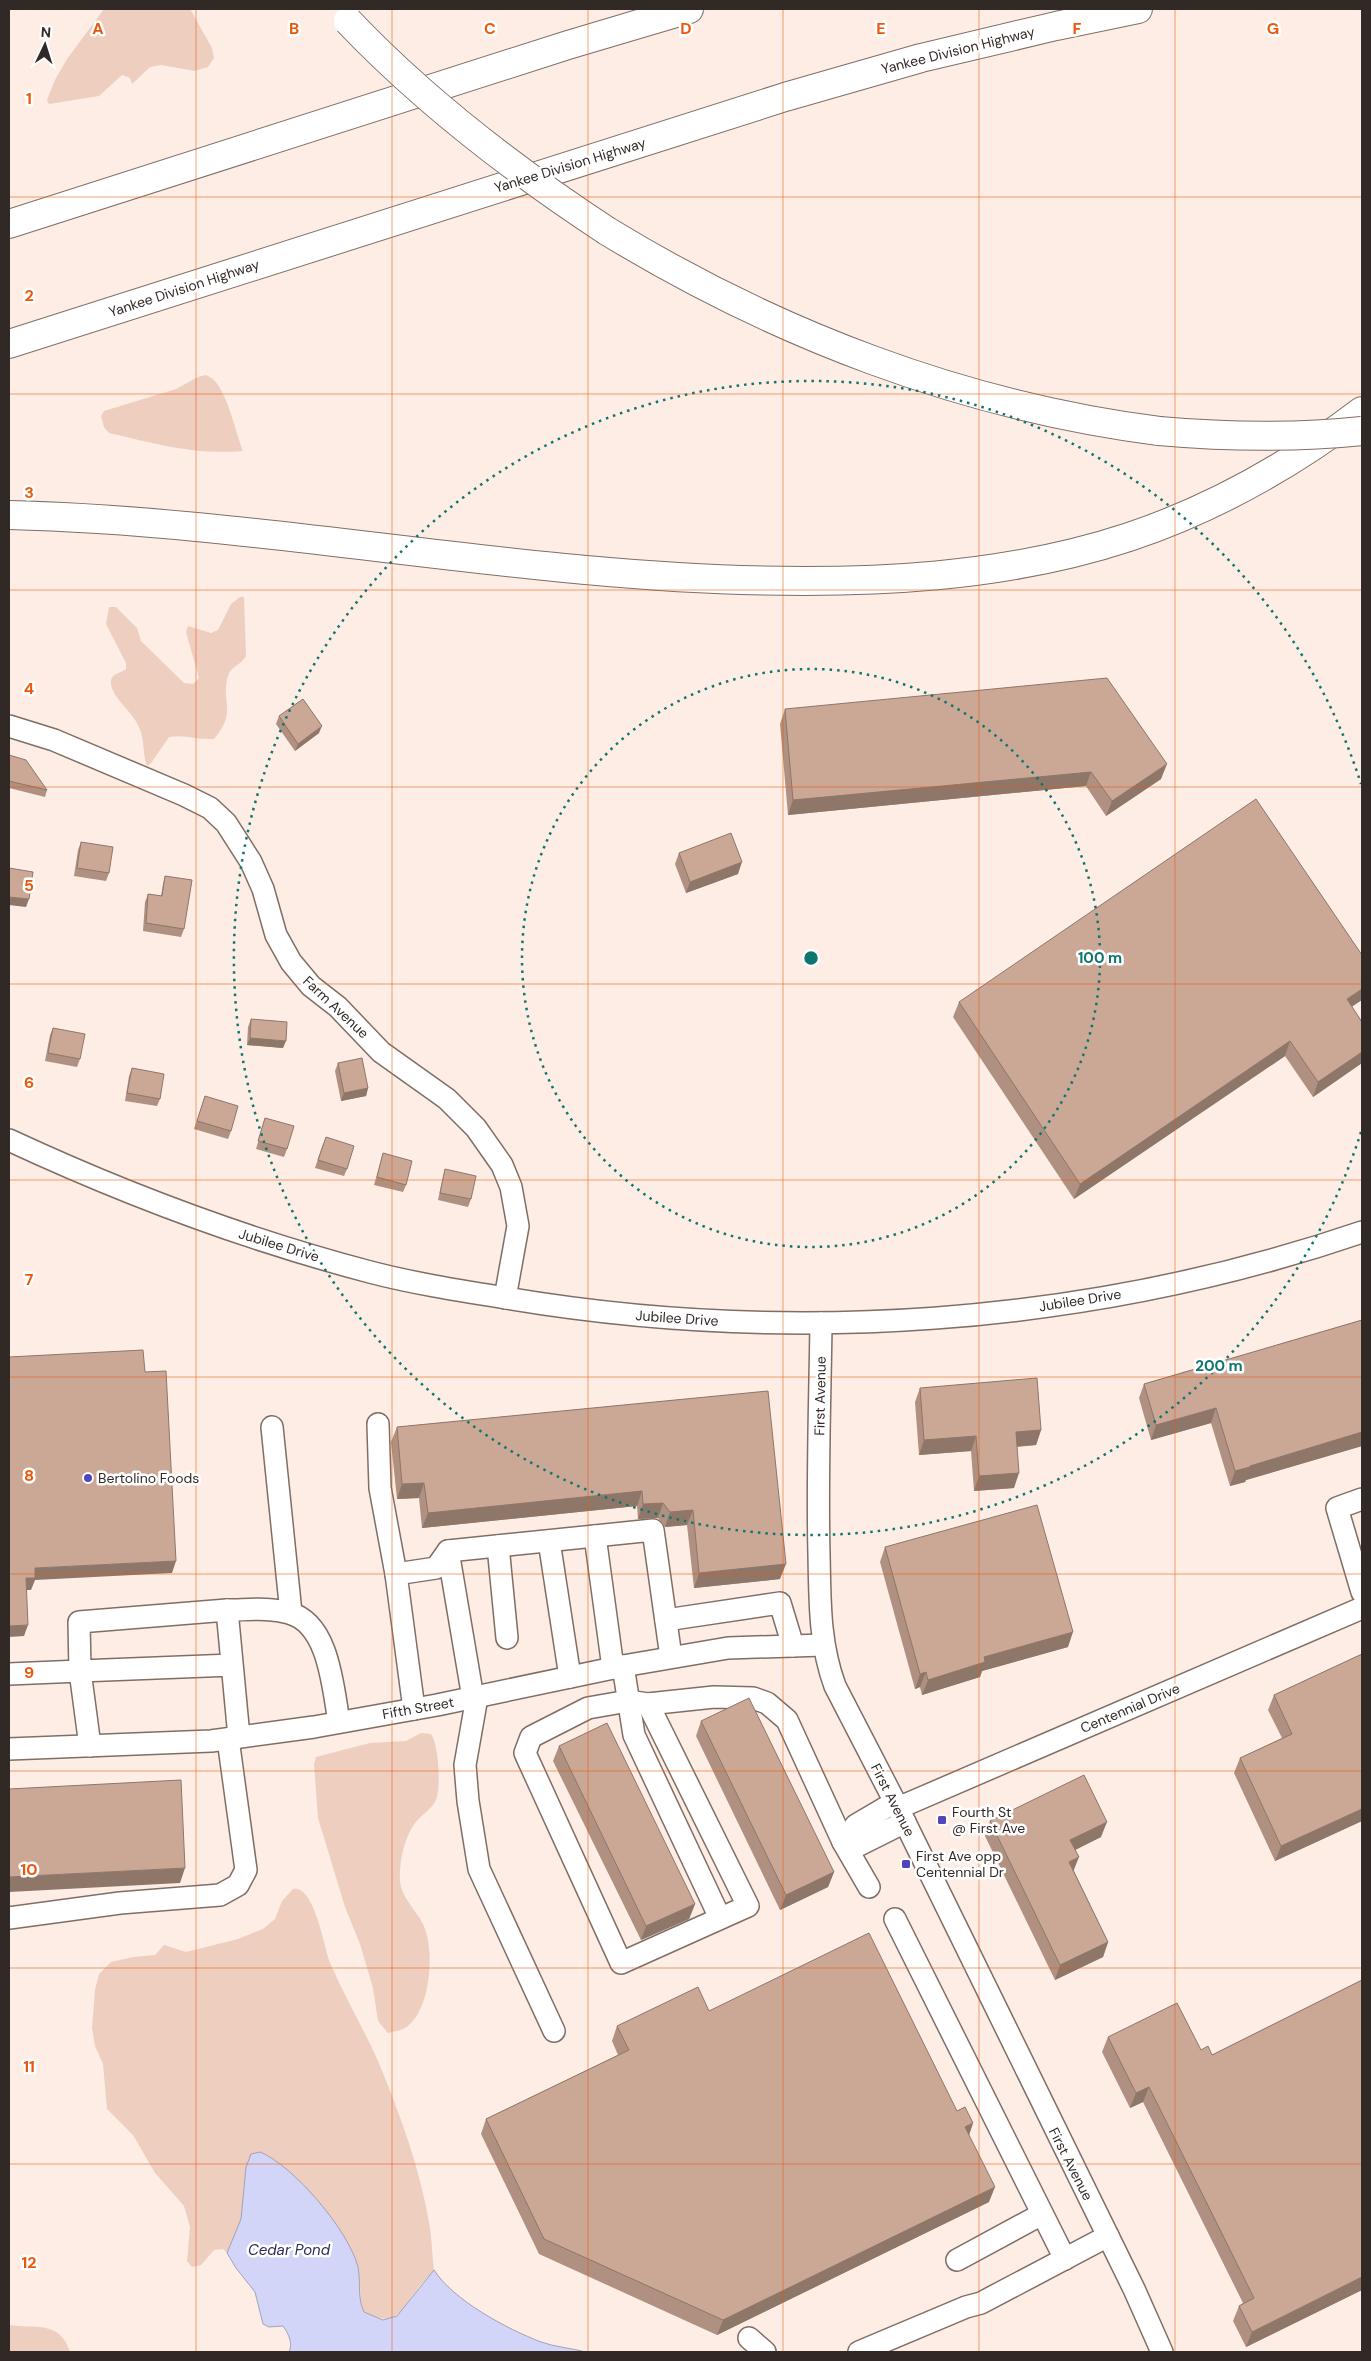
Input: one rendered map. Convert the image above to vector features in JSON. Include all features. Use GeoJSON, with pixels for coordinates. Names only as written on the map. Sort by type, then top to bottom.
{"type":"FeatureCollection","features":[{"type":"Feature","properties":{"kind":"highway"},"geometry":{"type":"LineString","coordinates":[[9,224],[568,45],[689,9]]}},
{"type":"Feature","properties":{"kind":"highway","name":"Yankee Division Highway"},"geometry":{"type":"LineString","coordinates":[[9,344],[785,97],[921,58],[1138,9]]}},
{"type":"Feature","properties":{"kind":"highway"},"geometry":{"type":"LineString","coordinates":[[342,15],[378,53],[471,134],[559,200],[652,258],[745,307],[845,350],[897,370],[1007,402],[1120,426],[1160,431],[1248,436],[1317,436],[1362,431]]}},
{"type":"Feature","properties":{"kind":"highway"},"geometry":{"type":"LineString","coordinates":[[9,514],[153,522],[495,562],[643,576],[782,581],[895,578],[995,568],[1041,559],[1087,549],[1167,523],[1258,481],[1332,434],[1362,411]]}},
{"type":"Feature","properties":{"kind":"street","name":"Farm Avenue"},"geometry":{"type":"LineString","coordinates":[[9,726],[54,740],[184,795],[210,808],[226,823],[250,862],[263,889],[276,935],[291,962],[311,986],[338,1007],[381,1052],[448,1099],[476,1128],[502,1165],[512,1188],[518,1226],[505,1298]]}},
{"type":"Feature","properties":{"kind":"street","name":"Jubilee Drive"},"geometry":{"type":"LineString","coordinates":[[9,1140],[119,1190],[280,1246],[371,1272],[505,1298],[645,1317],[734,1322],[822,1323],[976,1314],[1103,1297],[1276,1259],[1362,1232]]}},
{"type":"Feature","properties":{"kind":"street","name":"First Avenue"},"geometry":{"type":"LineString","coordinates":[[822,1323],[818,1517],[820,1606],[823,1645],[827,1666],[835,1686],[900,1811],[1108,2236],[1162,2352]]}},
{"type":"Feature","properties":{"kind":"street"},"geometry":{"type":"LineString","coordinates":[[378,1424],[380,1488],[396,1574],[414,1709]]}},
{"type":"Feature","properties":{"kind":"street"},"geometry":{"type":"LineString","coordinates":[[272,1427],[291,1613]]}},
{"type":"Feature","properties":{"kind":"street"},"geometry":{"type":"LineString","coordinates":[[1362,1499],[1338,1508],[1362,1592]]}},
{"type":"Feature","properties":{"kind":"street"},"geometry":{"type":"LineString","coordinates":[[396,1574],[436,1568],[448,1552],[653,1530],[671,1657]]}},
{"type":"Feature","properties":{"kind":"street"},"geometry":{"type":"LineString","coordinates":[[595,1536],[618,1667],[638,1703],[748,1906],[621,1963],[525,1753],[531,1737],[588,1708],[638,1703],[714,1697],[753,1698],[767,1703],[788,1720],[843,1842],[869,1887]]}},
{"type":"Feature","properties":{"kind":"street"},"geometry":{"type":"LineString","coordinates":[[549,1541],[570,1677]]}},
{"type":"Feature","properties":{"kind":"street"},"geometry":{"type":"LineString","coordinates":[[498,1546],[507,1638]]}},
{"type":"Feature","properties":{"kind":"street"},"geometry":{"type":"LineString","coordinates":[[448,1552],[475,1697],[465,1765],[468,1801],[479,1869],[554,2031]]}},
{"type":"Feature","properties":{"kind":"street"},"geometry":{"type":"LineString","coordinates":[[666,1620],[780,1603],[793,1646]]}},
{"type":"Feature","properties":{"kind":"street","name":"Centennial Drive"},"geometry":{"type":"LineString","coordinates":[[843,1842],[859,1845],[900,1811],[1362,1608]]}},
{"type":"Feature","properties":{"kind":"street"},"geometry":{"type":"LineString","coordinates":[[9,1918],[120,1903],[220,1895],[238,1885],[246,1870],[233,1738],[232,1665],[227,1610]]}},
{"type":"Feature","properties":{"kind":"street"},"geometry":{"type":"LineString","coordinates":[[90,1746],[80,1671],[79,1622],[227,1610],[272,1610],[291,1613],[305,1621],[321,1639],[331,1676],[339,1722]]}},
{"type":"Feature","properties":{"kind":"street","name":"Fifth Street"},"geometry":{"type":"LineString","coordinates":[[9,1749],[211,1741],[414,1709],[618,1667],[728,1648],[823,1645]]}},
{"type":"Feature","properties":{"kind":"street"},"geometry":{"type":"LineString","coordinates":[[9,1674],[232,1665]]}},
{"type":"Feature","properties":{"kind":"street"},"geometry":{"type":"LineString","coordinates":[[638,1703],[634,1735],[720,1918]]}},
{"type":"Feature","properties":{"kind":"street"},"geometry":{"type":"LineString","coordinates":[[895,1919],[1065,2259]]}},
{"type":"Feature","properties":{"kind":"street"},"geometry":{"type":"LineString","coordinates":[[957,2260],[1042,2214]]}},
{"type":"Feature","properties":{"kind":"street"},"geometry":{"type":"LineString","coordinates":[[859,2352],[966,2307],[980,2303],[1108,2236]]}},
{"type":"Feature","properties":{"kind":"street"},"geometry":{"type":"LineString","coordinates":[[749,2338],[765,2352]]}},
{"type":"Feature","properties":{"kind":"shaded area"},"geometry":{"type":"Polygon","coordinates":[[[104,9],[190,9],[212,48],[214,58],[208,67],[195,71],[161,65],[150,67],[132,84],[130,78],[122,75],[99,96],[49,104],[47,100],[55,80],[67,59],[104,9]]]}},
{"type":"Feature","properties":{"kind":"shaded area"},"geometry":{"type":"Polygon","coordinates":[[[206,375],[213,379],[224,397],[243,451],[225,452],[175,448],[109,433],[104,427],[101,416],[104,411],[176,389],[198,377],[206,375]]]}},
{"type":"Feature","properties":{"kind":"shaded area"},"geometry":{"type":"Polygon","coordinates":[[[240,597],[244,597],[246,656],[229,673],[226,685],[227,714],[221,729],[214,739],[169,737],[147,766],[140,730],[111,685],[113,676],[126,669],[126,663],[106,624],[109,607],[116,607],[137,628],[141,641],[184,683],[193,684],[199,678],[186,632],[188,626],[211,633],[218,630],[231,604],[240,597]]]}},
{"type":"Feature","properties":{"kind":"shaded area"},"geometry":{"type":"Polygon","coordinates":[[[421,1733],[431,1734],[436,1747],[438,1794],[434,1804],[420,1817],[411,1829],[401,1858],[400,1881],[406,1898],[423,1924],[427,1935],[430,1962],[429,1977],[422,2005],[416,2016],[405,2028],[388,2033],[378,2021],[373,1988],[360,1944],[345,1907],[318,1818],[314,1764],[316,1757],[370,1743],[406,1741],[421,1733]]]}},
{"type":"Feature","properties":{"kind":"shaded area"},"geometry":{"type":"Polygon","coordinates":[[[293,1889],[301,1890],[313,1907],[331,1965],[378,2061],[409,2143],[426,2207],[431,2233],[434,2270],[400,2312],[390,2318],[375,2316],[364,2312],[362,2309],[356,2266],[343,2237],[246,2167],[241,2219],[227,2253],[223,2249],[214,2250],[201,2265],[192,2267],[187,2261],[190,2227],[184,2206],[155,2173],[133,2135],[107,2109],[103,2064],[95,2046],[92,2028],[95,1990],[99,1974],[111,1962],[155,1955],[164,1945],[186,1952],[238,1939],[263,1929],[275,1919],[282,1901],[293,1889]]]}},
{"type":"Feature","properties":{"kind":"shaded area"},"geometry":{"type":"Polygon","coordinates":[[[9,2325],[53,2330],[66,2342],[70,2352],[9,2352],[9,2325]]]}},
{"type":"Feature","properties":{"kind":"water","name":"Cedar Pond"},"geometry":{"type":"Polygon","coordinates":[[[260,2152],[274,2159],[304,2185],[332,2218],[344,2236],[353,2252],[358,2267],[360,2296],[364,2312],[383,2320],[397,2316],[434,2270],[467,2303],[497,2321],[541,2342],[586,2352],[289,2352],[289,2336],[285,2329],[283,2326],[269,2327],[263,2324],[255,2292],[227,2253],[241,2219],[246,2167],[251,2154],[260,2152]]]}},
{"type":"Feature","properties":{"kind":"building"},"geometry":{"type":"Polygon","coordinates":[[[1107,678],[1167,764],[1112,801],[1091,772],[793,800],[785,709],[1107,678]]]}},
{"type":"Feature","properties":{"kind":"building"},"geometry":{"type":"Polygon","coordinates":[[[303,699],[322,726],[298,744],[279,716],[303,699]]]}},
{"type":"Feature","properties":{"kind":"building"},"geometry":{"type":"Polygon","coordinates":[[[9,755],[26,760],[47,790],[9,781],[9,755]]]}},
{"type":"Feature","properties":{"kind":"building"},"geometry":{"type":"Polygon","coordinates":[[[1256,799],[1362,955],[1362,989],[1347,999],[1362,1022],[1362,1052],[1318,1082],[1290,1041],[1080,1184],[959,1002],[1256,799]]]}},
{"type":"Feature","properties":{"kind":"building"},"geometry":{"type":"Polygon","coordinates":[[[731,833],[742,862],[690,882],[679,853],[731,833]]]}},
{"type":"Feature","properties":{"kind":"building"},"geometry":{"type":"Polygon","coordinates":[[[81,842],[113,847],[109,873],[77,868],[81,842]]]}},
{"type":"Feature","properties":{"kind":"building"},"geometry":{"type":"Polygon","coordinates":[[[9,868],[33,872],[29,899],[9,897],[9,868]]]}},
{"type":"Feature","properties":{"kind":"building"},"geometry":{"type":"Polygon","coordinates":[[[165,876],[192,880],[184,929],[146,923],[148,894],[162,896],[165,876]]]}},
{"type":"Feature","properties":{"kind":"building"},"geometry":{"type":"Polygon","coordinates":[[[251,1019],[287,1022],[286,1041],[250,1038],[251,1019]]]}},
{"type":"Feature","properties":{"kind":"building"},"geometry":{"type":"Polygon","coordinates":[[[53,1028],[85,1034],[80,1059],[48,1053],[53,1028]]]}},
{"type":"Feature","properties":{"kind":"building"},"geometry":{"type":"Polygon","coordinates":[[[362,1058],[368,1088],[344,1093],[338,1063],[362,1058]]]}},
{"type":"Feature","properties":{"kind":"building"},"geometry":{"type":"Polygon","coordinates":[[[132,1068],[164,1074],[160,1099],[127,1093],[132,1068]]]}},
{"type":"Feature","properties":{"kind":"building"},"geometry":{"type":"Polygon","coordinates":[[[205,1096],[238,1106],[231,1131],[197,1121],[205,1096]]]}},
{"type":"Feature","properties":{"kind":"building"},"geometry":{"type":"Polygon","coordinates":[[[265,1118],[294,1126],[287,1149],[258,1141],[265,1118]]]}},
{"type":"Feature","properties":{"kind":"building"},"geometry":{"type":"Polygon","coordinates":[[[326,1137],[354,1146],[347,1169],[318,1160],[326,1137]]]}},
{"type":"Feature","properties":{"kind":"building"},"geometry":{"type":"Polygon","coordinates":[[[383,1153],[412,1161],[406,1185],[377,1177],[383,1153]]]}},
{"type":"Feature","properties":{"kind":"building"},"geometry":{"type":"Polygon","coordinates":[[[445,1169],[476,1176],[471,1199],[440,1193],[445,1169]]]}},
{"type":"Feature","properties":{"kind":"building"},"geometry":{"type":"Polygon","coordinates":[[[1362,1320],[1362,1432],[1235,1471],[1216,1408],[1156,1425],[1144,1384],[1362,1320]]]}},
{"type":"Feature","properties":{"kind":"building","name":"Bertolino Foods"},"geometry":{"type":"Polygon","coordinates":[[[143,1350],[145,1372],[166,1371],[176,1561],[35,1568],[35,1578],[26,1578],[28,1625],[9,1626],[9,1357],[143,1350]]]}},
{"type":"Feature","properties":{"kind":"building"},"geometry":{"type":"Polygon","coordinates":[[[1037,1378],[1041,1430],[1016,1432],[1019,1473],[979,1476],[976,1436],[924,1440],[920,1388],[1037,1378]]]}},
{"type":"Feature","properties":{"kind":"building"},"geometry":{"type":"Polygon","coordinates":[[[768,1391],[786,1564],[699,1573],[693,1510],[670,1512],[663,1503],[643,1504],[642,1491],[428,1513],[424,1483],[402,1484],[397,1427],[768,1391]]]}},
{"type":"Feature","properties":{"kind":"building"},"geometry":{"type":"Polygon","coordinates":[[[1037,1505],[1073,1632],[984,1657],[985,1662],[928,1680],[926,1672],[920,1674],[885,1547],[1037,1505]]]}},
{"type":"Feature","properties":{"kind":"building"},"geometry":{"type":"Polygon","coordinates":[[[1362,1654],[1362,1809],[1281,1846],[1240,1758],[1292,1734],[1274,1695],[1362,1654]]]}},
{"type":"Feature","properties":{"kind":"building"},"geometry":{"type":"Polygon","coordinates":[[[749,1698],[834,1872],[786,1895],[701,1721],[749,1698]]]}},
{"type":"Feature","properties":{"kind":"building"},"geometry":{"type":"Polygon","coordinates":[[[607,1723],[695,1904],[646,1926],[559,1746],[607,1723]]]}},
{"type":"Feature","properties":{"kind":"building"},"geometry":{"type":"Polygon","coordinates":[[[1084,1775],[1107,1822],[1070,1840],[1079,1857],[1069,1862],[1108,1942],[1060,1965],[990,1821],[1084,1775]]]}},
{"type":"Feature","properties":{"kind":"building"},"geometry":{"type":"Polygon","coordinates":[[[181,1780],[185,1868],[9,1877],[9,1789],[181,1780]]]}},
{"type":"Feature","properties":{"kind":"building"},"geometry":{"type":"Polygon","coordinates":[[[869,1933],[957,2111],[965,2107],[973,2123],[965,2127],[995,2187],[723,2320],[544,2239],[486,2119],[629,2050],[617,2026],[698,1987],[709,2011],[869,1933]]]}},
{"type":"Feature","properties":{"kind":"building"},"geometry":{"type":"Polygon","coordinates":[[[1362,1980],[1362,2277],[1252,2332],[1239,2306],[1254,2298],[1149,2087],[1136,2093],[1108,2037],[1177,2003],[1201,2050],[1208,2046],[1212,2055],[1362,1980]]]}},
{"type":"Feature","properties":{"kind":"place","name":"Bertolino Foods"},"geometry":{"type":"Point","coordinates":[88,1478]}},
{"type":"Feature","properties":{"kind":"place","name":"Fourth St @ First Ave"},"geometry":{"type":"Point","coordinates":[942,1820]}},
{"type":"Feature","properties":{"kind":"place","name":"First Ave opp Centennial Dr"},"geometry":{"type":"Point","coordinates":[906,1864]}}]}
